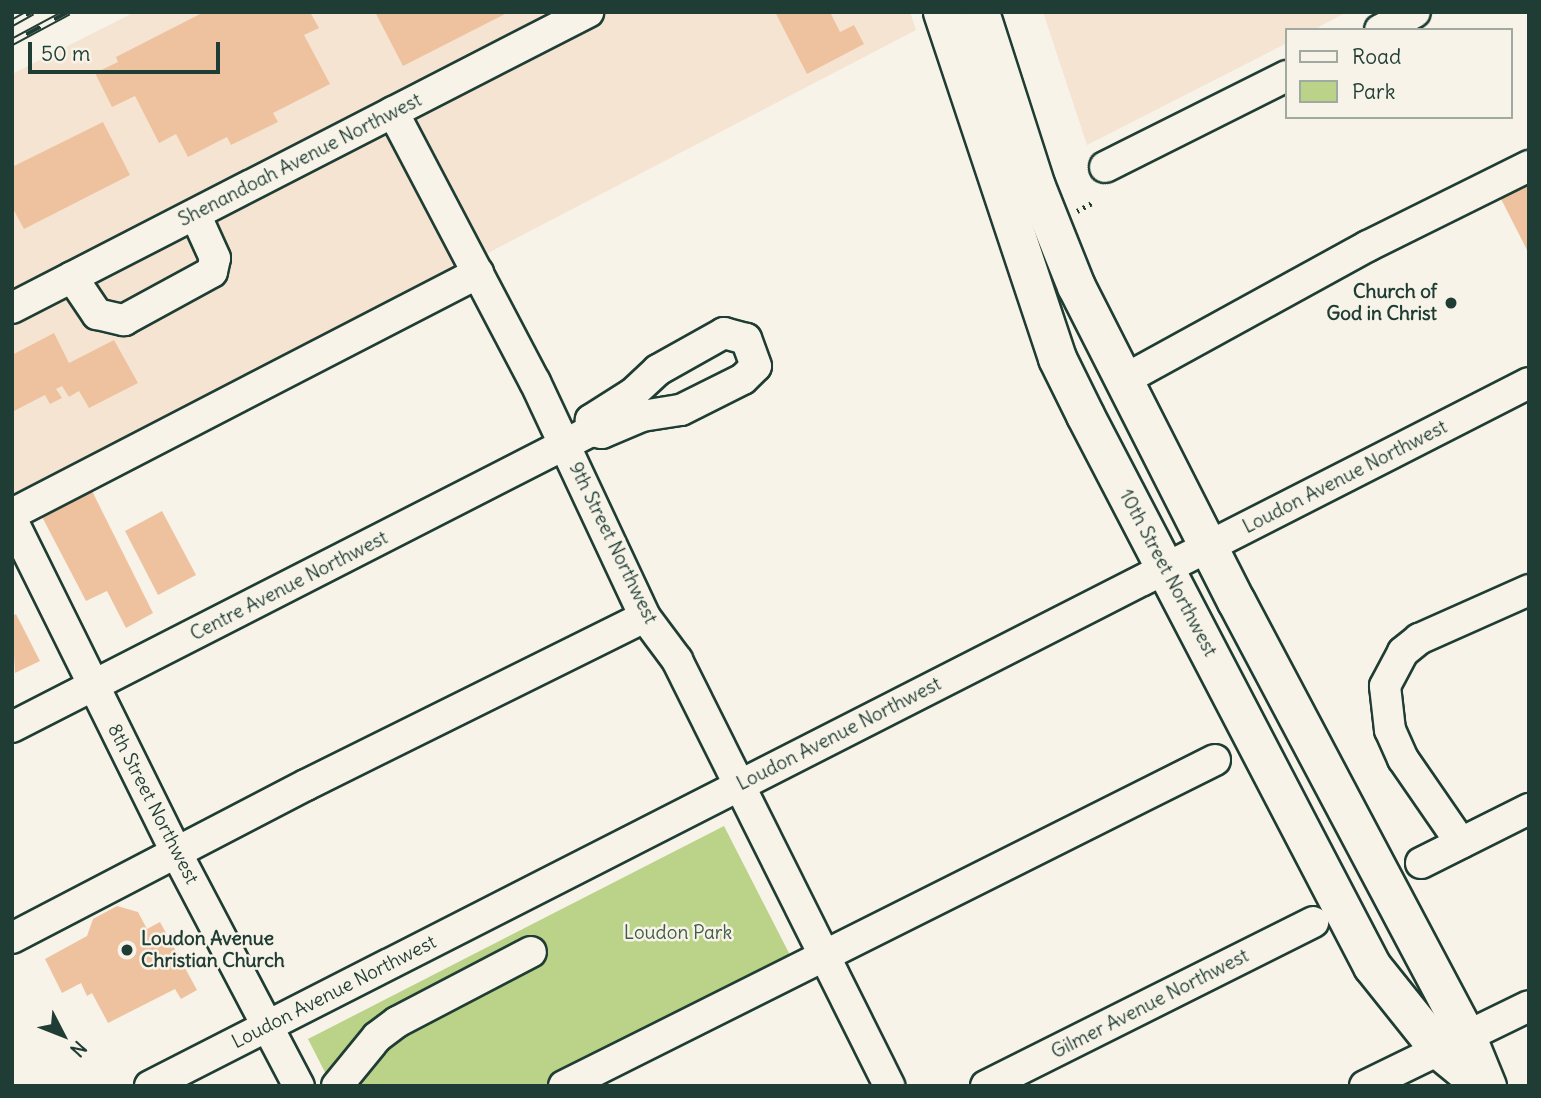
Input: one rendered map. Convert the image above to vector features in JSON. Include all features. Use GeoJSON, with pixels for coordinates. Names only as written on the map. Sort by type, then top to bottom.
{"type":"FeatureCollection","features":[{"type":"Feature","properties":{"kind":"main road","name":"10th Street Northwest"},"geometry":{"type":"LineString","coordinates":[[942,12],[1057,358],[1372,966],[1454,1044],[1485,1086]]}},
{"type":"Feature","properties":{"kind":"main road","name":"10th Street Northwest"},"geometry":{"type":"LineString","coordinates":[[980,12],[1050,225],[1454,1044]]}},
{"type":"Feature","properties":{"kind":"street","name":"Shenandoah Avenue Northwest"},"geometry":{"type":"LineString","coordinates":[[12,308],[588,12]]}},
{"type":"Feature","properties":{"kind":"street"},"geometry":{"type":"LineString","coordinates":[[1384,28],[1415,12]]}},
{"type":"Feature","properties":{"kind":"street"},"geometry":{"type":"LineString","coordinates":[[1105,167],[1286,76]]}},
{"type":"Feature","properties":{"kind":"street","name":"9th Street Northwest"},"geometry":{"type":"LineString","coordinates":[[393,112],[478,273],[579,438],[645,617],[677,660],[822,955],[890,1086]]}},
{"type":"Feature","properties":{"kind":"street"},"geometry":{"type":"LineString","coordinates":[[1125,380],[1368,246],[1529,166]]}},
{"type":"Feature","properties":{"kind":"street"},"geometry":{"type":"LineString","coordinates":[[72,277],[97,314],[124,320],[212,272],[215,258],[195,214]]}},
{"type":"Feature","properties":{"kind":"street"},"geometry":{"type":"LineString","coordinates":[[12,514],[478,273]]}},
{"type":"Feature","properties":{"kind":"street"},"geometry":{"type":"LineString","coordinates":[[724,333],[746,339],[755,356],[756,366],[743,379],[681,410],[659,413],[579,438],[592,420],[645,384],[658,370],[724,333]]}},
{"type":"Feature","properties":{"kind":"street","name":"Loudon Avenue Northwest"},"geometry":{"type":"LineString","coordinates":[[150,1086],[1529,383]]}},
{"type":"Feature","properties":{"kind":"street"},"geometry":{"type":"LineString","coordinates":[[645,384],[659,413]]}},
{"type":"Feature","properties":{"kind":"street","name":"Centre Avenue Northwest"},"geometry":{"type":"LineString","coordinates":[[12,727],[579,438]]}},
{"type":"Feature","properties":{"kind":"street","name":"8th Street Northwest"},"geometry":{"type":"LineString","coordinates":[[12,520],[177,854],[299,1086]]}},
{"type":"Feature","properties":{"kind":"street"},"geometry":{"type":"LineString","coordinates":[[1461,843],[1403,759],[1390,730],[1385,686],[1403,652],[1419,639],[1529,590]]}},
{"type":"Feature","properties":{"kind":"street"},"geometry":{"type":"LineString","coordinates":[[12,938],[645,617]]}},
{"type":"Feature","properties":{"kind":"street"},"geometry":{"type":"LineString","coordinates":[[564,1086],[1215,760]]}},
{"type":"Feature","properties":{"kind":"street"},"geometry":{"type":"LineString","coordinates":[[1421,863],[1529,809]]}},
{"type":"Feature","properties":{"kind":"street","name":"Gilmer Avenue Northwest"},"geometry":{"type":"LineString","coordinates":[[986,1086],[1313,922]]}},
{"type":"Feature","properties":{"kind":"street"},"geometry":{"type":"LineString","coordinates":[[337,1086],[377,1037],[397,1022],[531,952]]}},
{"type":"Feature","properties":{"kind":"street"},"geometry":{"type":"LineString","coordinates":[[1365,1086],[1529,1006]]}},
{"type":"Feature","properties":{"kind":"shaded area"},"geometry":{"type":"Polygon","coordinates":[[[135,12],[910,12],[916,30],[12,501],[12,74],[135,12]]]}},
{"type":"Feature","properties":{"kind":"shaded area"},"geometry":{"type":"Polygon","coordinates":[[[1043,12],[1347,12],[1317,28],[1286,28],[1286,44],[1087,145],[1043,12]]]}},
{"type":"Feature","properties":{"kind":"green space","name":"Loudon Park"},"geometry":{"type":"Polygon","coordinates":[[[724,826],[792,959],[543,1086],[332,1086],[308,1039],[724,826]]]}},
{"type":"Feature","properties":{"kind":"building"},"geometry":{"type":"Polygon","coordinates":[[[204,12],[310,12],[319,28],[304,35],[330,84],[273,113],[278,122],[231,145],[227,137],[188,157],[176,134],[159,143],[135,96],[112,107],[95,73],[118,62],[116,57],[204,12]]]}},
{"type":"Feature","properties":{"kind":"building"},"geometry":{"type":"Polygon","coordinates":[[[375,12],[509,12],[403,66],[375,12]]]}},
{"type":"Feature","properties":{"kind":"building"},"geometry":{"type":"Polygon","coordinates":[[[775,12],[830,12],[840,32],[854,25],[864,44],[807,74],[775,12]]]}},
{"type":"Feature","properties":{"kind":"building"},"geometry":{"type":"Polygon","coordinates":[[[103,122],[130,175],[24,229],[12,207],[12,167],[103,122]]]}},
{"type":"Feature","properties":{"kind":"building"},"geometry":{"type":"Polygon","coordinates":[[[1529,178],[1529,254],[1498,193],[1529,178]]]}},
{"type":"Feature","properties":{"kind":"building"},"geometry":{"type":"Polygon","coordinates":[[[54,333],[69,363],[114,340],[138,383],[89,408],[79,391],[69,397],[62,386],[56,389],[62,398],[50,404],[45,395],[12,412],[12,355],[54,333]]]}},
{"type":"Feature","properties":{"kind":"building"},"geometry":{"type":"Polygon","coordinates":[[[90,487],[153,613],[126,628],[107,591],[86,601],[40,513],[90,487]]]}},
{"type":"Feature","properties":{"kind":"building"},"geometry":{"type":"Polygon","coordinates":[[[162,511],[196,575],[158,595],[125,531],[162,511]]]}},
{"type":"Feature","properties":{"kind":"building"},"geometry":{"type":"Polygon","coordinates":[[[16,614],[40,661],[15,673],[12,616],[16,614]]]}},
{"type":"Feature","properties":{"kind":"building"},"geometry":{"type":"Polygon","coordinates":[[[117,906],[138,912],[147,929],[160,922],[197,990],[181,999],[175,989],[108,1023],[92,993],[87,996],[81,983],[62,993],[45,959],[87,936],[93,919],[117,906]]]}},
{"type":"Feature","properties":{"kind":"railway"},"geometry":{"type":"LineString","coordinates":[[12,23],[32,12]]}},
{"type":"Feature","properties":{"kind":"railway"},"geometry":{"type":"LineString","coordinates":[[12,42],[68,12]]}},
{"type":"Feature","properties":{"kind":"place","name":"Church of God in Christ"},"geometry":{"type":"Point","coordinates":[1451,303]}},
{"type":"Feature","properties":{"kind":"place","name":"Loudon Avenue Christian Church"},"geometry":{"type":"Point","coordinates":[127,950]}}]}
